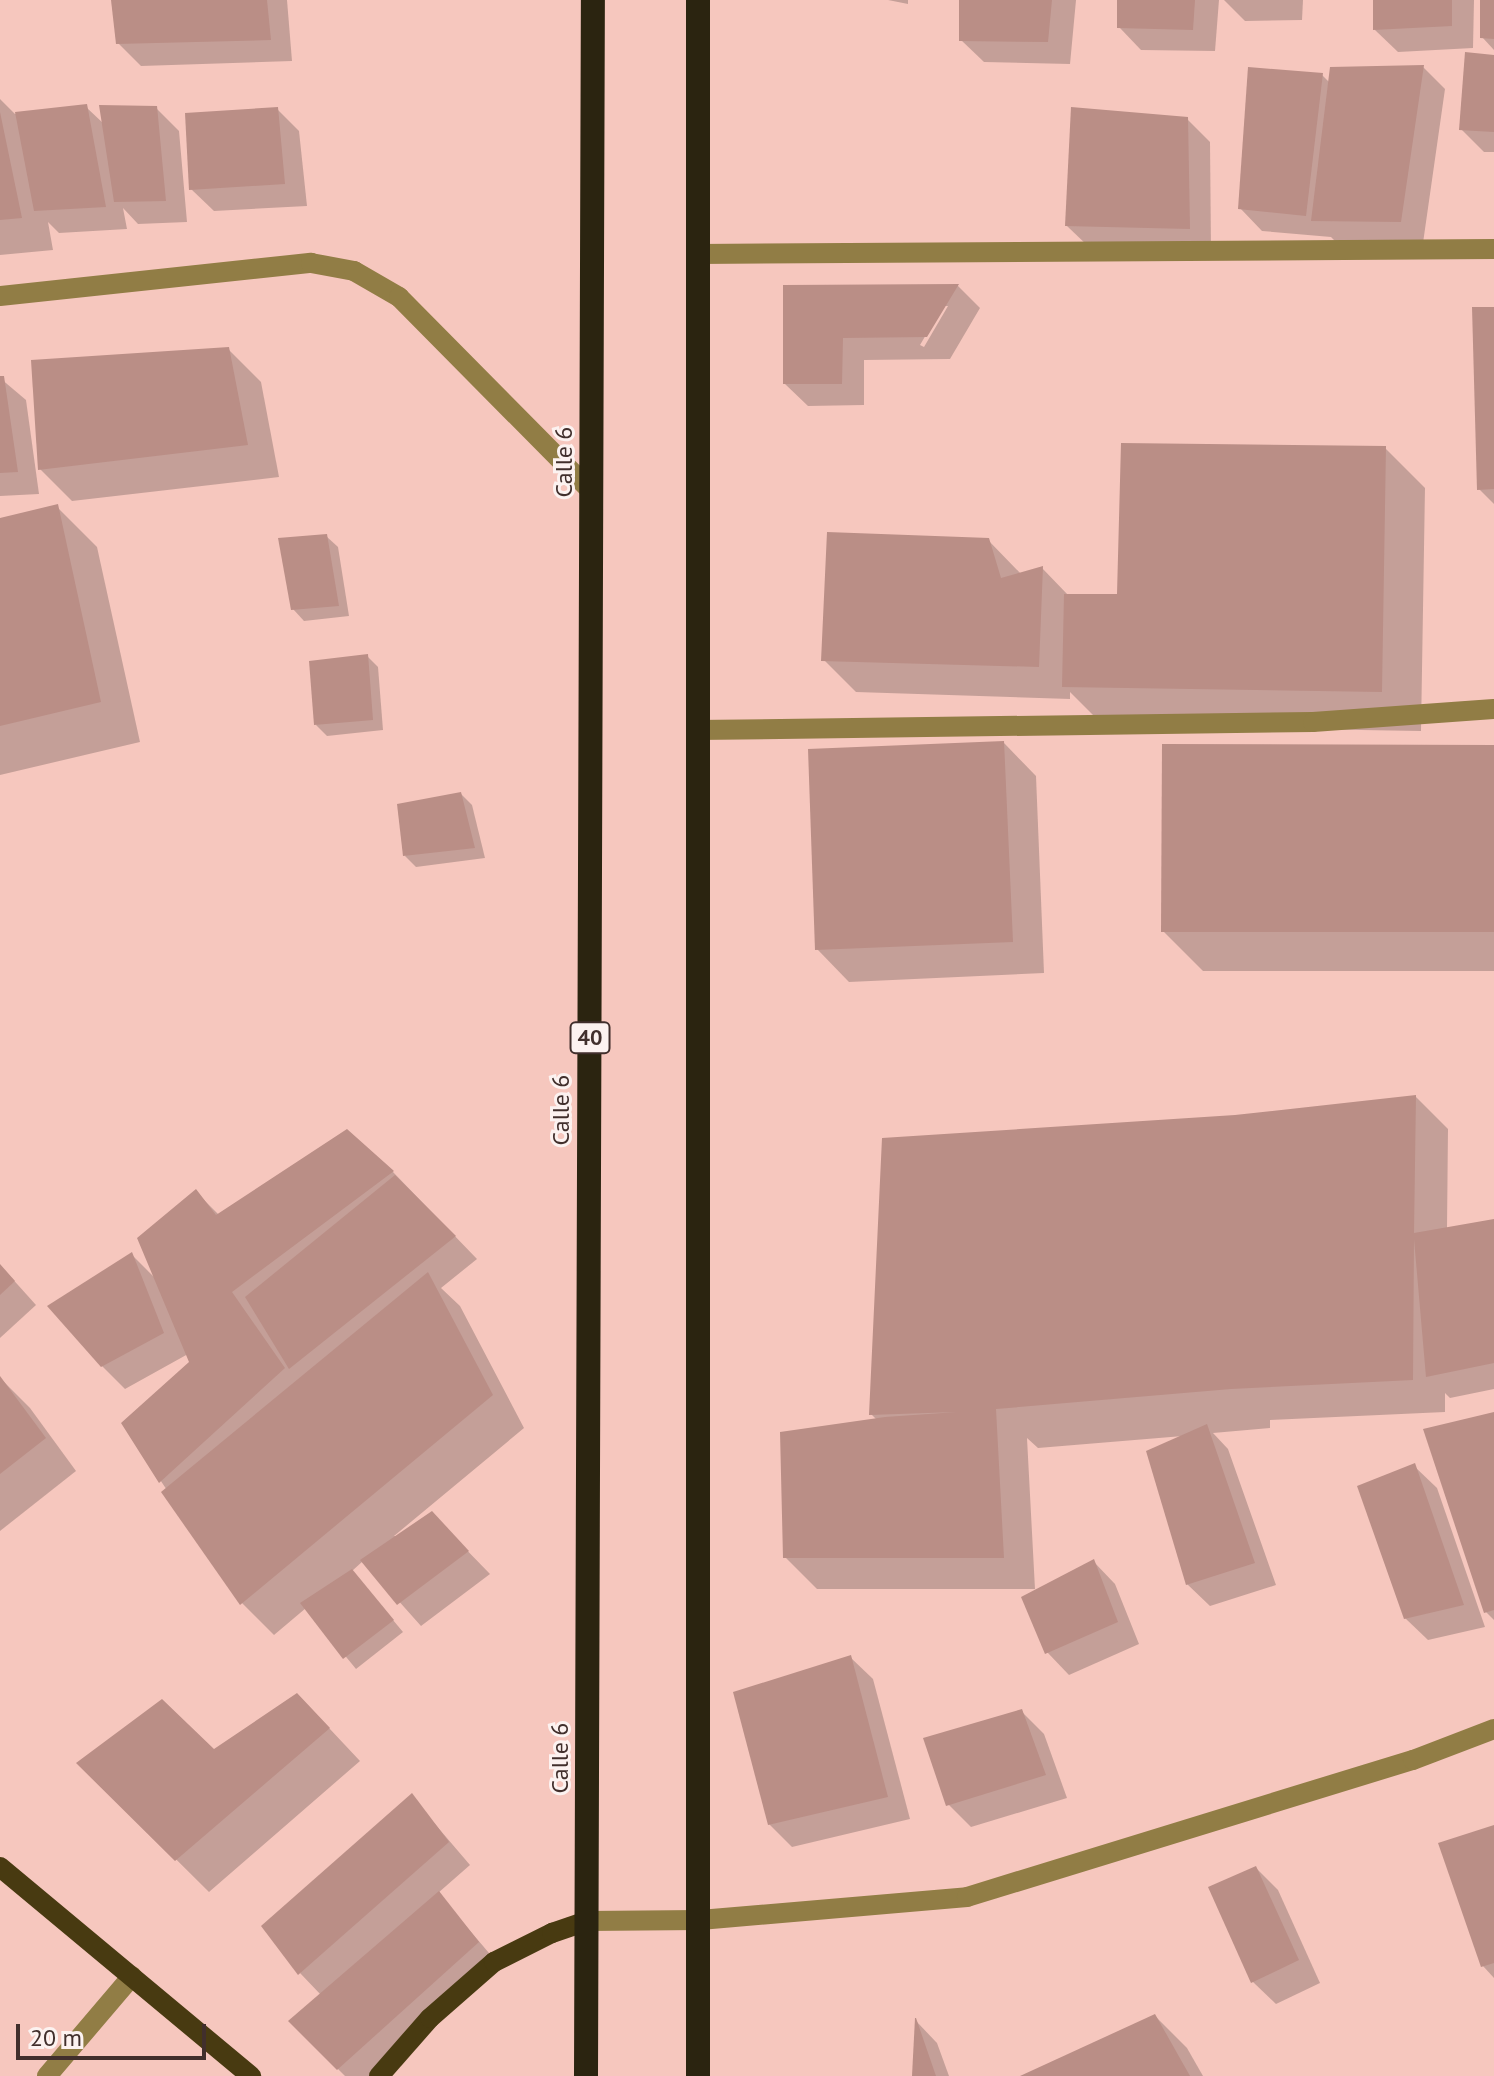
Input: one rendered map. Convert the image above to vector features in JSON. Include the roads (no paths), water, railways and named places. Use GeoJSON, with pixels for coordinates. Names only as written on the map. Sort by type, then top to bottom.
{"type":"FeatureCollection","features":[{"type":"Feature","properties":{"kind":"highway","name":"Calle 6"},"geometry":{"type":"LineString","coordinates":[[586,2076],[593,0]]}},
{"type":"Feature","properties":{"kind":"highway"},"geometry":{"type":"LineString","coordinates":[[698,0],[698,2076]]}},
{"type":"Feature","properties":{"kind":"main road"},"geometry":{"type":"LineString","coordinates":[[0,1867],[251,2076]]}},
{"type":"Feature","properties":{"kind":"main road"},"geometry":{"type":"LineString","coordinates":[[379,2076],[430,2018],[494,1962],[552,1933],[587,1921]]}},
{"type":"Feature","properties":{"kind":"street"},"geometry":{"type":"LineString","coordinates":[[698,254],[1494,249]]}},
{"type":"Feature","properties":{"kind":"street"},"geometry":{"type":"LineString","coordinates":[[0,296],[311,263],[354,271],[399,297],[591,491]]}},
{"type":"Feature","properties":{"kind":"street"},"geometry":{"type":"LineString","coordinates":[[697,730],[1313,722],[1494,709]]}},
{"type":"Feature","properties":{"kind":"street"},"geometry":{"type":"LineString","coordinates":[[587,1921],[700,1920],[967,1897],[1413,1760],[1494,1729]]}},
{"type":"Feature","properties":{"kind":"street"},"geometry":{"type":"LineString","coordinates":[[47,2076],[132,1976]]}}]}
